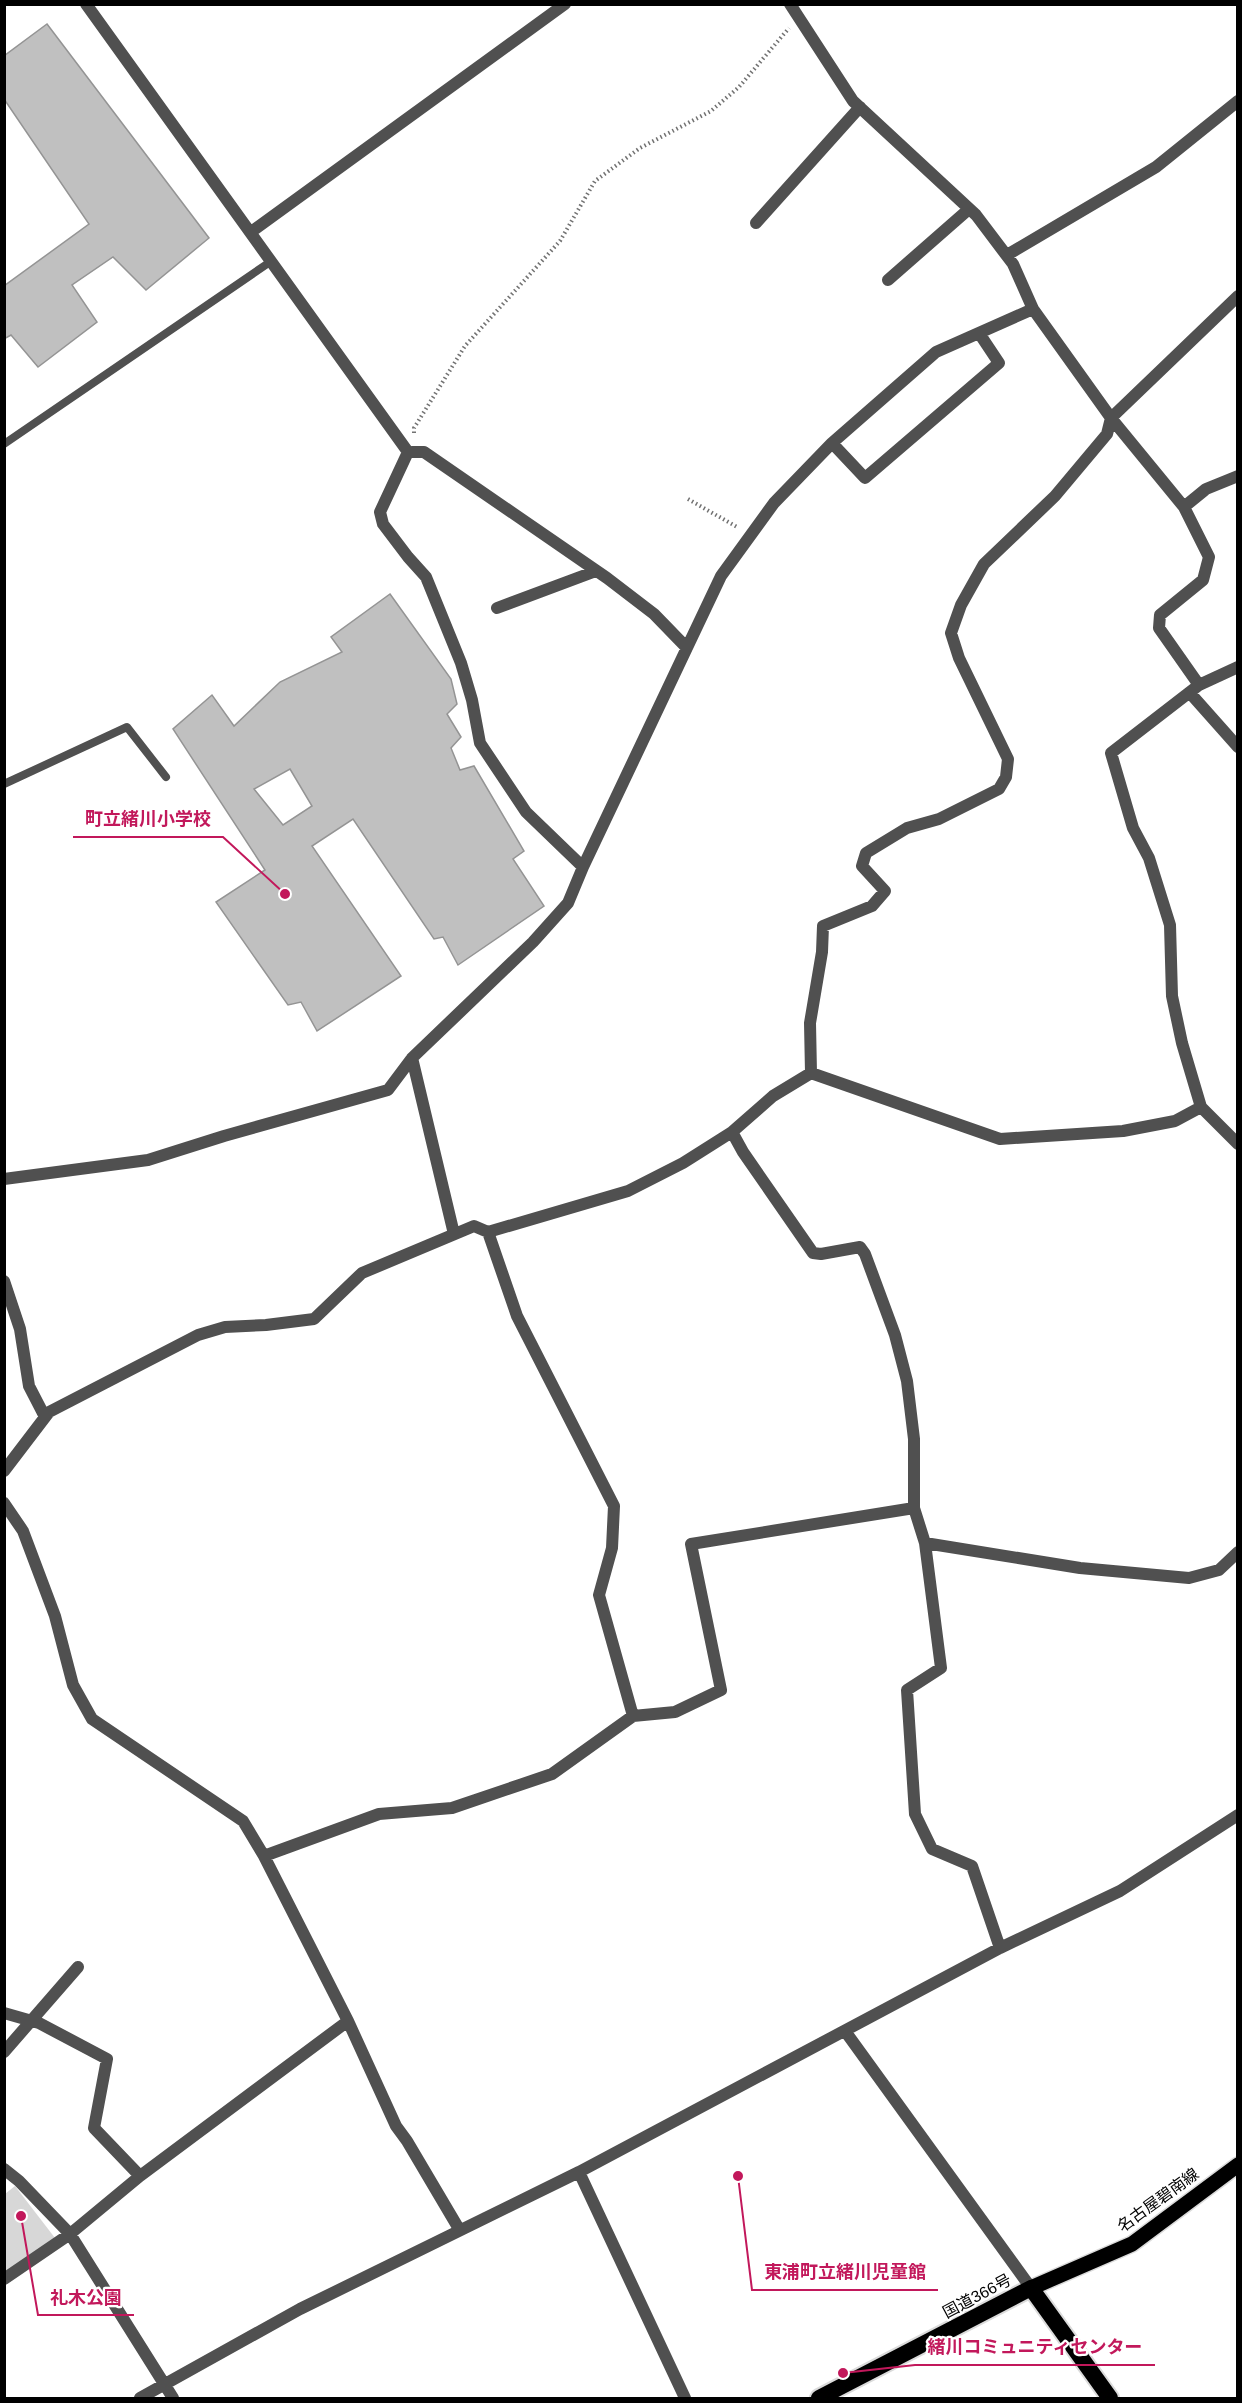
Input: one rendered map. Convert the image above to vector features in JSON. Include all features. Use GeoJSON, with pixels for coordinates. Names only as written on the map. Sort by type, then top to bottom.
{"type":"FeatureCollection","features":[{"type":"Feature","properties":{"kind":"highway","name":"国道366号"},"geometry":{"type":"LineString","coordinates":[[819,2398],[1031,2288],[1110,2398]]}},
{"type":"Feature","properties":{"kind":"main road","name":"名古屋碧南線"},"geometry":{"type":"LineString","coordinates":[[1031,2288],[1132,2244],[1238,2165]]}},
{"type":"Feature","properties":{"kind":"street"},"geometry":{"type":"LineString","coordinates":[[86,4],[408,452],[380,512],[383,524],[426,577],[461,663],[472,700],[480,743],[526,812],[583,867]]}},
{"type":"Feature","properties":{"kind":"street"},"geometry":{"type":"LineString","coordinates":[[251,232],[565,4]]}},
{"type":"Feature","properties":{"kind":"street"},"geometry":{"type":"LineString","coordinates":[[790,4],[853,101],[969,208],[1007,255],[1033,309],[1111,418],[1184,507],[1209,557],[1203,580],[1160,615],[1159,627],[1194,689],[1238,747]]}},
{"type":"Feature","properties":{"kind":"street"},"geometry":{"type":"LineString","coordinates":[[1007,255],[1156,167],[1238,101]]}},
{"type":"Feature","properties":{"kind":"street"},"geometry":{"type":"LineString","coordinates":[[756,223],[860,107]]}},
{"type":"Feature","properties":{"kind":"street"},"geometry":{"type":"LineString","coordinates":[[888,280],[969,208]]}},
{"type":"Feature","properties":{"kind":"street"},"geometry":{"type":"LineString","coordinates":[[812,1073],[810,1023],[822,952],[823,926],[872,906],[885,891],[862,866],[866,853],[908,828],[939,819],[999,789],[1006,777],[1008,759],[959,658],[951,633],[961,605],[984,564],[1055,496],[1107,434],[1111,418],[1238,296]]}},
{"type":"Feature","properties":{"kind":"street"},"geometry":{"type":"LineString","coordinates":[[4,1179],[148,1160],[256,1126],[388,1090],[412,1058],[533,942],[568,903],[721,576],[774,503],[832,443],[936,352],[1033,309]]}},
{"type":"Feature","properties":{"kind":"street"},"geometry":{"type":"LineString","coordinates":[[832,443],[865,478],[999,363],[979,333]]}},
{"type":"Feature","properties":{"kind":"street"},"geometry":{"type":"LineString","coordinates":[[412,452],[424,452],[596,571],[654,614],[687,648]]}},
{"type":"Feature","properties":{"kind":"street"},"geometry":{"type":"LineString","coordinates":[[1184,507],[1206,489],[1238,476]]}},
{"type":"Feature","properties":{"kind":"street"},"geometry":{"type":"LineString","coordinates":[[497,608],[596,571]]}},
{"type":"Feature","properties":{"kind":"street"},"geometry":{"type":"LineString","coordinates":[[1237,1143],[1201,1107],[1182,1043],[1172,996],[1170,925],[1149,858],[1133,828],[1111,753],[1194,689],[1238,667]]}},
{"type":"Feature","properties":{"kind":"street"},"geometry":{"type":"LineString","coordinates":[[412,1058],[454,1234]]}},
{"type":"Feature","properties":{"kind":"street"},"geometry":{"type":"LineString","coordinates":[[4,1471],[49,1412],[198,1335],[225,1327],[266,1325],[314,1318],[362,1273],[454,1234],[474,1226],[488,1232],[628,1191],[683,1163],[732,1132],[773,1096],[812,1073],[1000,1139],[1124,1131],[1175,1120],[1201,1107]]}},
{"type":"Feature","properties":{"kind":"street"},"geometry":{"type":"LineString","coordinates":[[732,1132],[743,1152],[813,1253],[820,1254],[860,1247],[865,1254],[895,1335],[907,1381],[914,1439],[915,1508],[925,1543],[941,1668],[907,1690],[915,1814],[932,1849],[972,1866],[1000,1948]]}},
{"type":"Feature","properties":{"kind":"street"},"geometry":{"type":"LineString","coordinates":[[488,1232],[517,1316],[614,1506],[612,1548],[599,1595],[633,1716]]}},
{"type":"Feature","properties":{"kind":"street"},"geometry":{"type":"LineString","coordinates":[[4,1281],[20,1329],[29,1386],[45,1417]]}},
{"type":"Feature","properties":{"kind":"street"},"geometry":{"type":"LineString","coordinates":[[4,1503],[23,1531],[55,1616],[73,1685],[92,1719],[243,1821],[264,1856],[348,2021],[396,2126],[459,2229]]}},
{"type":"Feature","properties":{"kind":"street"},"geometry":{"type":"LineString","coordinates":[[264,1856],[379,1814],[452,1808],[552,1774],[633,1716],[675,1712],[721,1690],[691,1544],[915,1508]]}},
{"type":"Feature","properties":{"kind":"street"},"geometry":{"type":"LineString","coordinates":[[925,1543],[1080,1568],[1189,1578],[1219,1570],[1238,1552]]}},
{"type":"Feature","properties":{"kind":"street"},"geometry":{"type":"LineString","coordinates":[[140,2398],[300,2309],[579,2172],[1000,1948],[1120,1891],[1238,1815]]}},
{"type":"Feature","properties":{"kind":"street"},"geometry":{"type":"LineString","coordinates":[[4,2052],[78,1967]]}},
{"type":"Feature","properties":{"kind":"street"},"geometry":{"type":"LineString","coordinates":[[4,2013],[39,2023],[107,2059],[94,2128],[140,2176]]}},
{"type":"Feature","properties":{"kind":"street"},"geometry":{"type":"LineString","coordinates":[[4,2279],[70,2234],[140,2176],[348,2021]]}},
{"type":"Feature","properties":{"kind":"street"},"geometry":{"type":"LineString","coordinates":[[845,2031],[1031,2288]]}},
{"type":"Feature","properties":{"kind":"street"},"geometry":{"type":"LineString","coordinates":[[4,2169],[19,2181],[70,2234],[173,2398]]}},
{"type":"Feature","properties":{"kind":"street"},"geometry":{"type":"LineString","coordinates":[[579,2172],[685,2398]]}},
{"type":"Feature","properties":{"kind":"lane"},"geometry":{"type":"LineString","coordinates":[[4,444],[270,262]]}},
{"type":"Feature","properties":{"kind":"lane"},"geometry":{"type":"LineString","coordinates":[[4,784],[127,727],[166,777]]}},
{"type":"Feature","properties":{"kind":"path"},"geometry":{"type":"LineString","coordinates":[[412,452],[414,428],[465,346],[561,241],[595,181],[640,148],[711,111],[739,87],[799,16]]}},
{"type":"Feature","properties":{"kind":"path"},"geometry":{"type":"LineString","coordinates":[[688,499],[751,535]]}},
{"type":"Feature","properties":{"kind":"shaded area"},"geometry":{"type":"Polygon","coordinates":[[[15,2186],[55,2238],[5,2276],[5,2194],[15,2186]]]}},
{"type":"Feature","properties":{"kind":"building"},"geometry":{"type":"Polygon","coordinates":[[[47,24],[209,238],[146,290],[113,257],[72,285],[97,322],[38,367],[11,335],[4,339],[4,286],[89,224],[4,99],[4,56],[47,24]]]}},
{"type":"Feature","properties":{"kind":"building"},"geometry":{"type":"Polygon","coordinates":[[[390,594],[451,679],[457,704],[447,714],[461,737],[451,748],[460,770],[474,766],[524,851],[513,859],[544,906],[458,965],[443,937],[434,939],[353,819],[312,846],[401,976],[317,1031],[301,1002],[288,1005],[216,902],[265,870],[173,729],[212,695],[234,726],[280,682],[342,652],[331,637],[390,594]],[[290,769],[254,789],[283,825],[312,806],[290,769]]]}},
{"type":"Feature","properties":{"kind":"place","name":"町立緒川小学校"},"geometry":{"type":"Point","coordinates":[285,894]}},
{"type":"Feature","properties":{"kind":"place","name":"東浦町立緒川児童館"},"geometry":{"type":"Point","coordinates":[738,2176]}},
{"type":"Feature","properties":{"kind":"place","name":"礼木公園"},"geometry":{"type":"Point","coordinates":[21,2216]}},
{"type":"Feature","properties":{"kind":"place","name":"緒川コミュニティセンター"},"geometry":{"type":"Point","coordinates":[843,2373]}}]}
